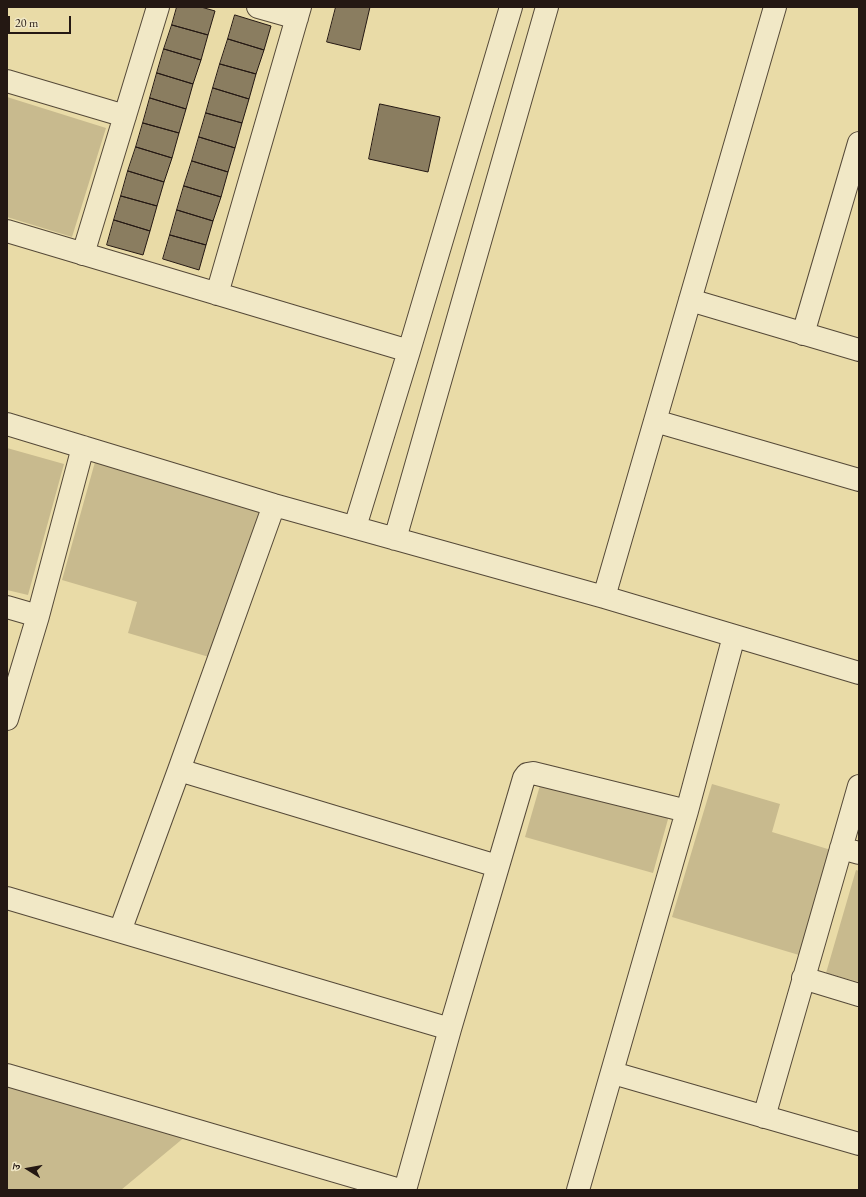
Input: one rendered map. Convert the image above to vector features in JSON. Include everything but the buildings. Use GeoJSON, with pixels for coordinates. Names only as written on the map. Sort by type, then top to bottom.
{"type":"FeatureCollection","features":[{"type":"Feature","properties":{"kind":"street"},"geometry":{"type":"LineString","coordinates":[[83,254],[158,7]]}},
{"type":"Feature","properties":{"kind":"street"},"geometry":{"type":"LineString","coordinates":[[217,294],[299,13],[258,7]]}},
{"type":"Feature","properties":{"kind":"street"},"geometry":{"type":"LineString","coordinates":[[355,527],[511,7]]}},
{"type":"Feature","properties":{"kind":"street"},"geometry":{"type":"LineString","coordinates":[[394,539],[547,7]]}},
{"type":"Feature","properties":{"kind":"street"},"geometry":{"type":"LineString","coordinates":[[604,597],[774,7]]}},
{"type":"Feature","properties":{"kind":"street"},"geometry":{"type":"LineString","coordinates":[[7,81],[125,116]]}},
{"type":"Feature","properties":{"kind":"street"},"geometry":{"type":"LineString","coordinates":[[803,334],[859,143]]}},
{"type":"Feature","properties":{"kind":"street"},"geometry":{"type":"LineString","coordinates":[[470,145],[504,155]]}},
{"type":"Feature","properties":{"kind":"street"},"geometry":{"type":"LineString","coordinates":[[7,231],[409,351]]}},
{"type":"Feature","properties":{"kind":"street"},"geometry":{"type":"LineString","coordinates":[[690,300],[859,350]]}},
{"type":"Feature","properties":{"kind":"street"},"geometry":{"type":"LineString","coordinates":[[655,421],[859,480]]}},
{"type":"Feature","properties":{"kind":"street"},"geometry":{"type":"LineString","coordinates":[[7,424],[274,505],[604,597],[859,673]]}},
{"type":"Feature","properties":{"kind":"street"},"geometry":{"type":"LineString","coordinates":[[7,718],[38,616],[84,447]]}},
{"type":"Feature","properties":{"kind":"street"},"geometry":{"type":"LineString","coordinates":[[120,931],[274,505]]}},
{"type":"Feature","properties":{"kind":"street"},"geometry":{"type":"LineString","coordinates":[[7,607],[38,616]]}},
{"type":"Feature","properties":{"kind":"street"},"geometry":{"type":"LineString","coordinates":[[578,1190],[613,1073],[687,811],[734,636]]}},
{"type":"Feature","properties":{"kind":"street"},"geometry":{"type":"LineString","coordinates":[[179,770],[497,866]]}},
{"type":"Feature","properties":{"kind":"street"},"geometry":{"type":"LineString","coordinates":[[405,1190],[497,866],[524,778],[527,774],[533,773],[687,811]]}},
{"type":"Feature","properties":{"kind":"street"},"geometry":{"type":"LineString","coordinates":[[764,1117],[803,978],[850,850],[859,786]]}},
{"type":"Feature","properties":{"kind":"street"},"geometry":{"type":"LineString","coordinates":[[7,898],[450,1029]]}},
{"type":"Feature","properties":{"kind":"street"},"geometry":{"type":"LineString","coordinates":[[803,978],[859,995]]}},
{"type":"Feature","properties":{"kind":"street"},"geometry":{"type":"LineString","coordinates":[[613,1073],[859,1144]]}},
{"type":"Feature","properties":{"kind":"street"},"geometry":{"type":"LineString","coordinates":[[7,1075],[400,1190]]}},
{"type":"Feature","properties":{"kind":"shaded area"},"geometry":{"type":"Polygon","coordinates":[[[7,97],[106,128],[72,237],[7,217],[7,97]]]}},
{"type":"Feature","properties":{"kind":"shaded area"},"geometry":{"type":"Polygon","coordinates":[[[7,448],[64,464],[28,595],[7,590],[7,448]]]}},
{"type":"Feature","properties":{"kind":"shaded area"},"geometry":{"type":"Polygon","coordinates":[[[95,462],[262,512],[209,657],[128,633],[137,602],[62,580],[95,462]]]}},
{"type":"Feature","properties":{"kind":"shaded area"},"geometry":{"type":"Polygon","coordinates":[[[543,775],[670,812],[653,873],[525,837],[543,775]]]}},
{"type":"Feature","properties":{"kind":"shaded area"},"geometry":{"type":"Polygon","coordinates":[[[712,784],[780,804],[772,832],[831,850],[799,955],[672,917],[712,784]]]}},
{"type":"Feature","properties":{"kind":"shaded area"},"geometry":{"type":"Polygon","coordinates":[[[856,870],[859,871],[859,982],[826,973],[856,870]]]}},
{"type":"Feature","properties":{"kind":"shaded area"},"geometry":{"type":"Polygon","coordinates":[[[7,1086],[186,1136],[121,1190],[7,1190],[7,1086]]]}}]}
